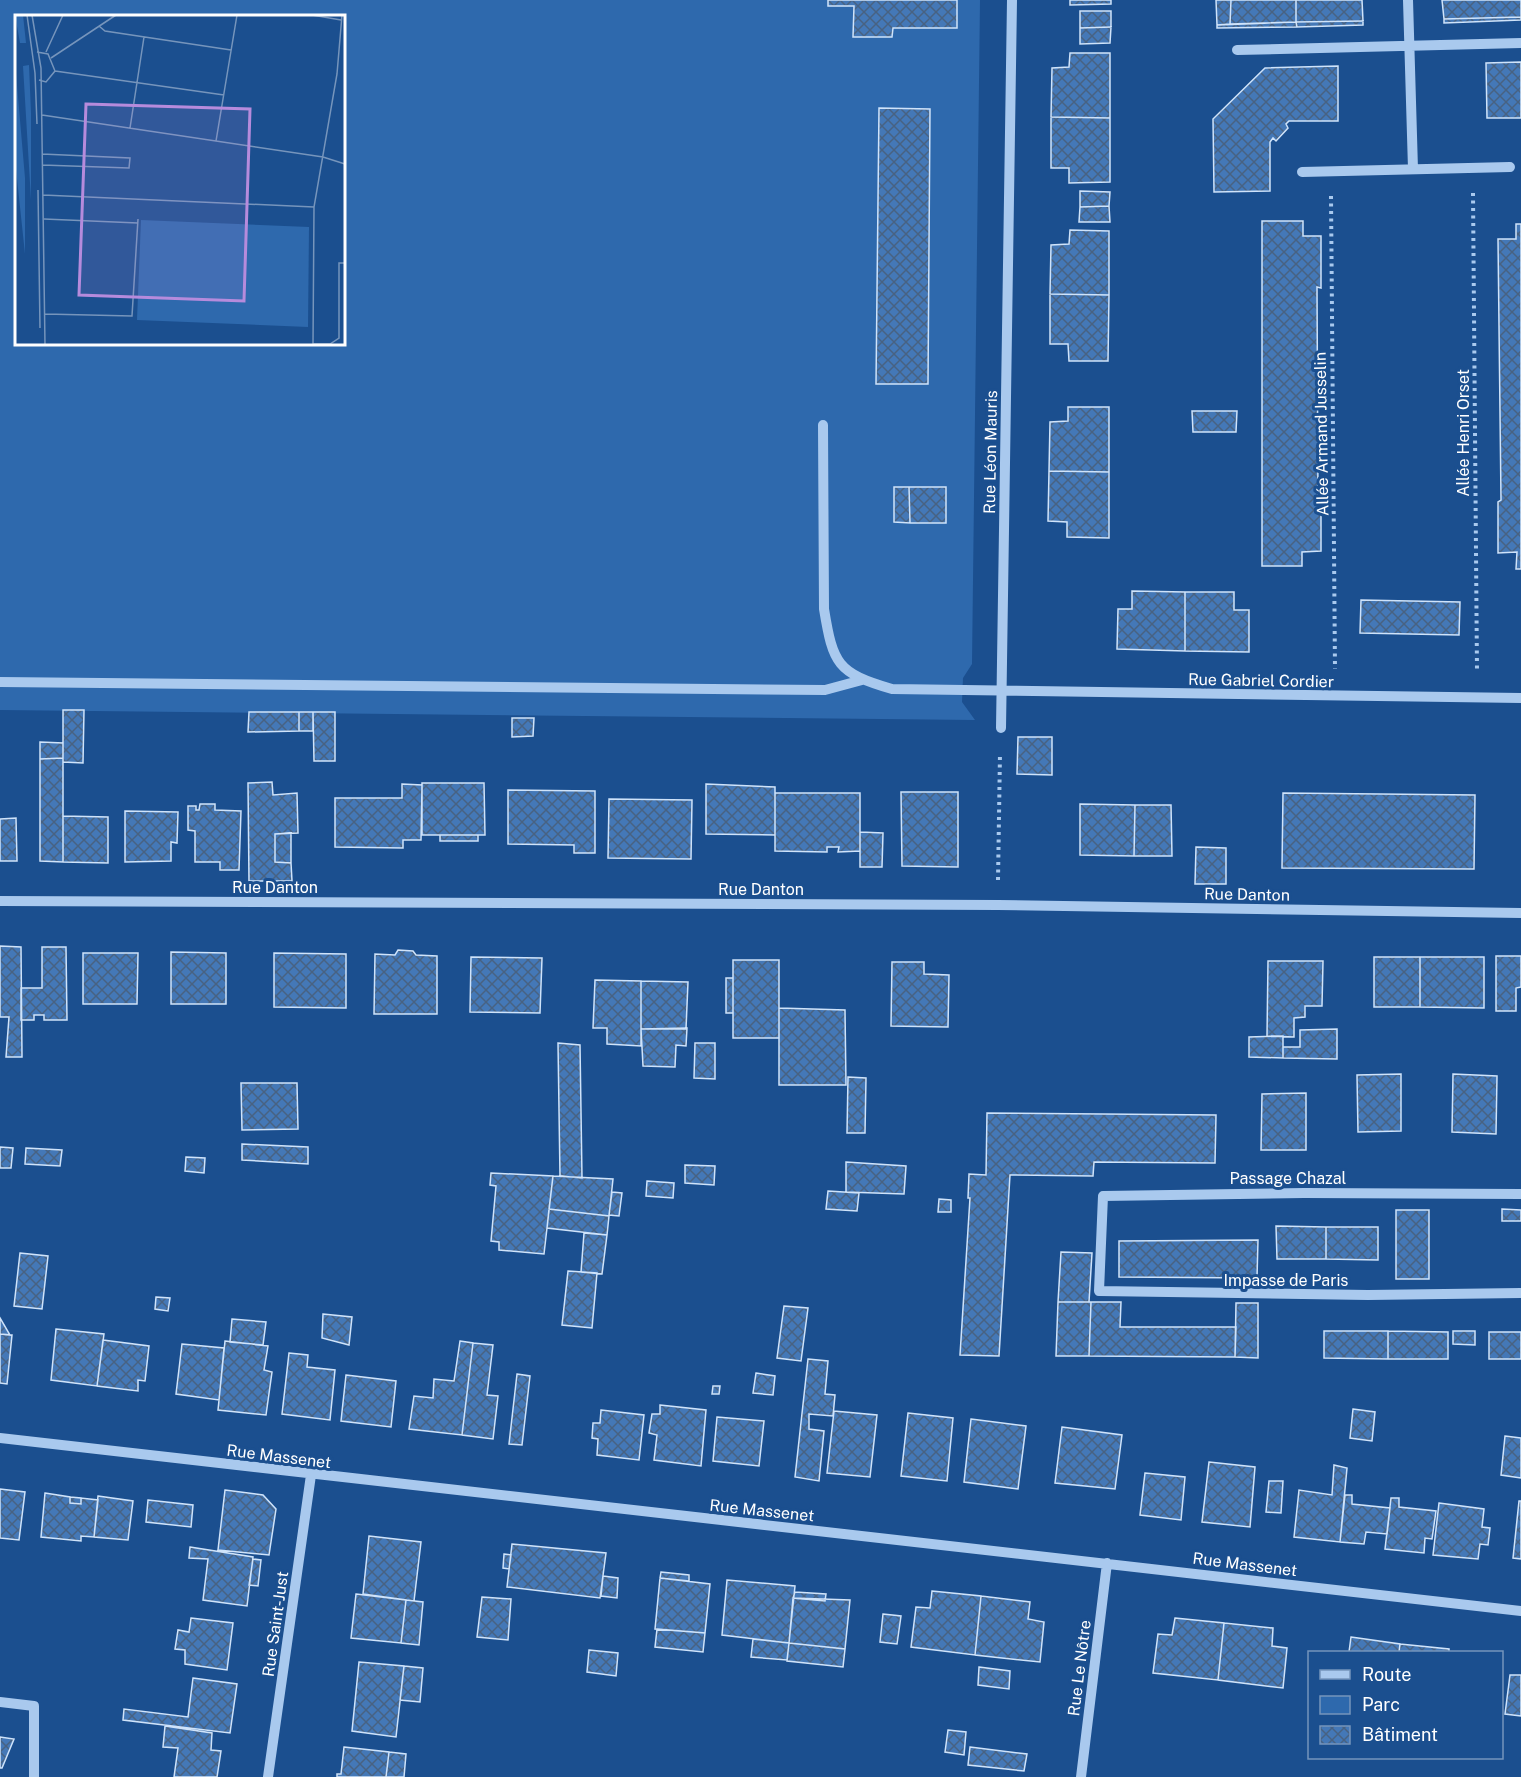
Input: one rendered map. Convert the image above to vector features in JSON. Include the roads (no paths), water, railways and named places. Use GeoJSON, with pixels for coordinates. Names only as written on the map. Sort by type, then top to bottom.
{"type":"FeatureCollection","features":[{"type":"Feature","properties":{"kind":"street","name":"Rue Léon Mauris"},"geometry":{"type":"LineString","coordinates":[[1001,728],[1012,0]]}},
{"type":"Feature","properties":{"kind":"street"},"geometry":{"type":"LineString","coordinates":[[1408,0],[1413,169]]}},
{"type":"Feature","properties":{"kind":"street"},"geometry":{"type":"LineString","coordinates":[[1237,50],[1521,42]]}},
{"type":"Feature","properties":{"kind":"street"},"geometry":{"type":"LineString","coordinates":[[1302,172],[1510,167]]}},
{"type":"Feature","properties":{"kind":"street"},"geometry":{"type":"LineString","coordinates":[[824,425],[824,609],[837,663],[862,680]]}},
{"type":"Feature","properties":{"kind":"street","name":"Rue Gabriel Cordier"},"geometry":{"type":"LineString","coordinates":[[862,680],[892,689],[1521,698]]}},
{"type":"Feature","properties":{"kind":"street"},"geometry":{"type":"LineString","coordinates":[[0,682],[825,690],[862,680]]}},
{"type":"Feature","properties":{"kind":"street","name":"Rue Danton"},"geometry":{"type":"LineString","coordinates":[[0,901],[998,905],[1521,913]]}},
{"type":"Feature","properties":{"kind":"street","name":"Passage Chazal"},"geometry":{"type":"LineString","coordinates":[[1101,1243],[1103,1196],[1304,1193],[1521,1194]]}},
{"type":"Feature","properties":{"kind":"street","name":"Impasse de Paris"},"geometry":{"type":"LineString","coordinates":[[1101,1243],[1099,1292],[1333,1295],[1521,1293]]}},
{"type":"Feature","properties":{"kind":"street","name":"Rue Massenet"},"geometry":{"type":"LineString","coordinates":[[0,1438],[1521,1611]]}},
{"type":"Feature","properties":{"kind":"street","name":"Rue Saint-Just"},"geometry":{"type":"LineString","coordinates":[[268,1777],[311,1475]]}},
{"type":"Feature","properties":{"kind":"street","name":"Rue Le Nôtre"},"geometry":{"type":"LineString","coordinates":[[1081,1777],[1107,1563]]}},
{"type":"Feature","properties":{"kind":"street"},"geometry":{"type":"LineString","coordinates":[[0,1702],[34,1706],[34,1777]]}}]}
